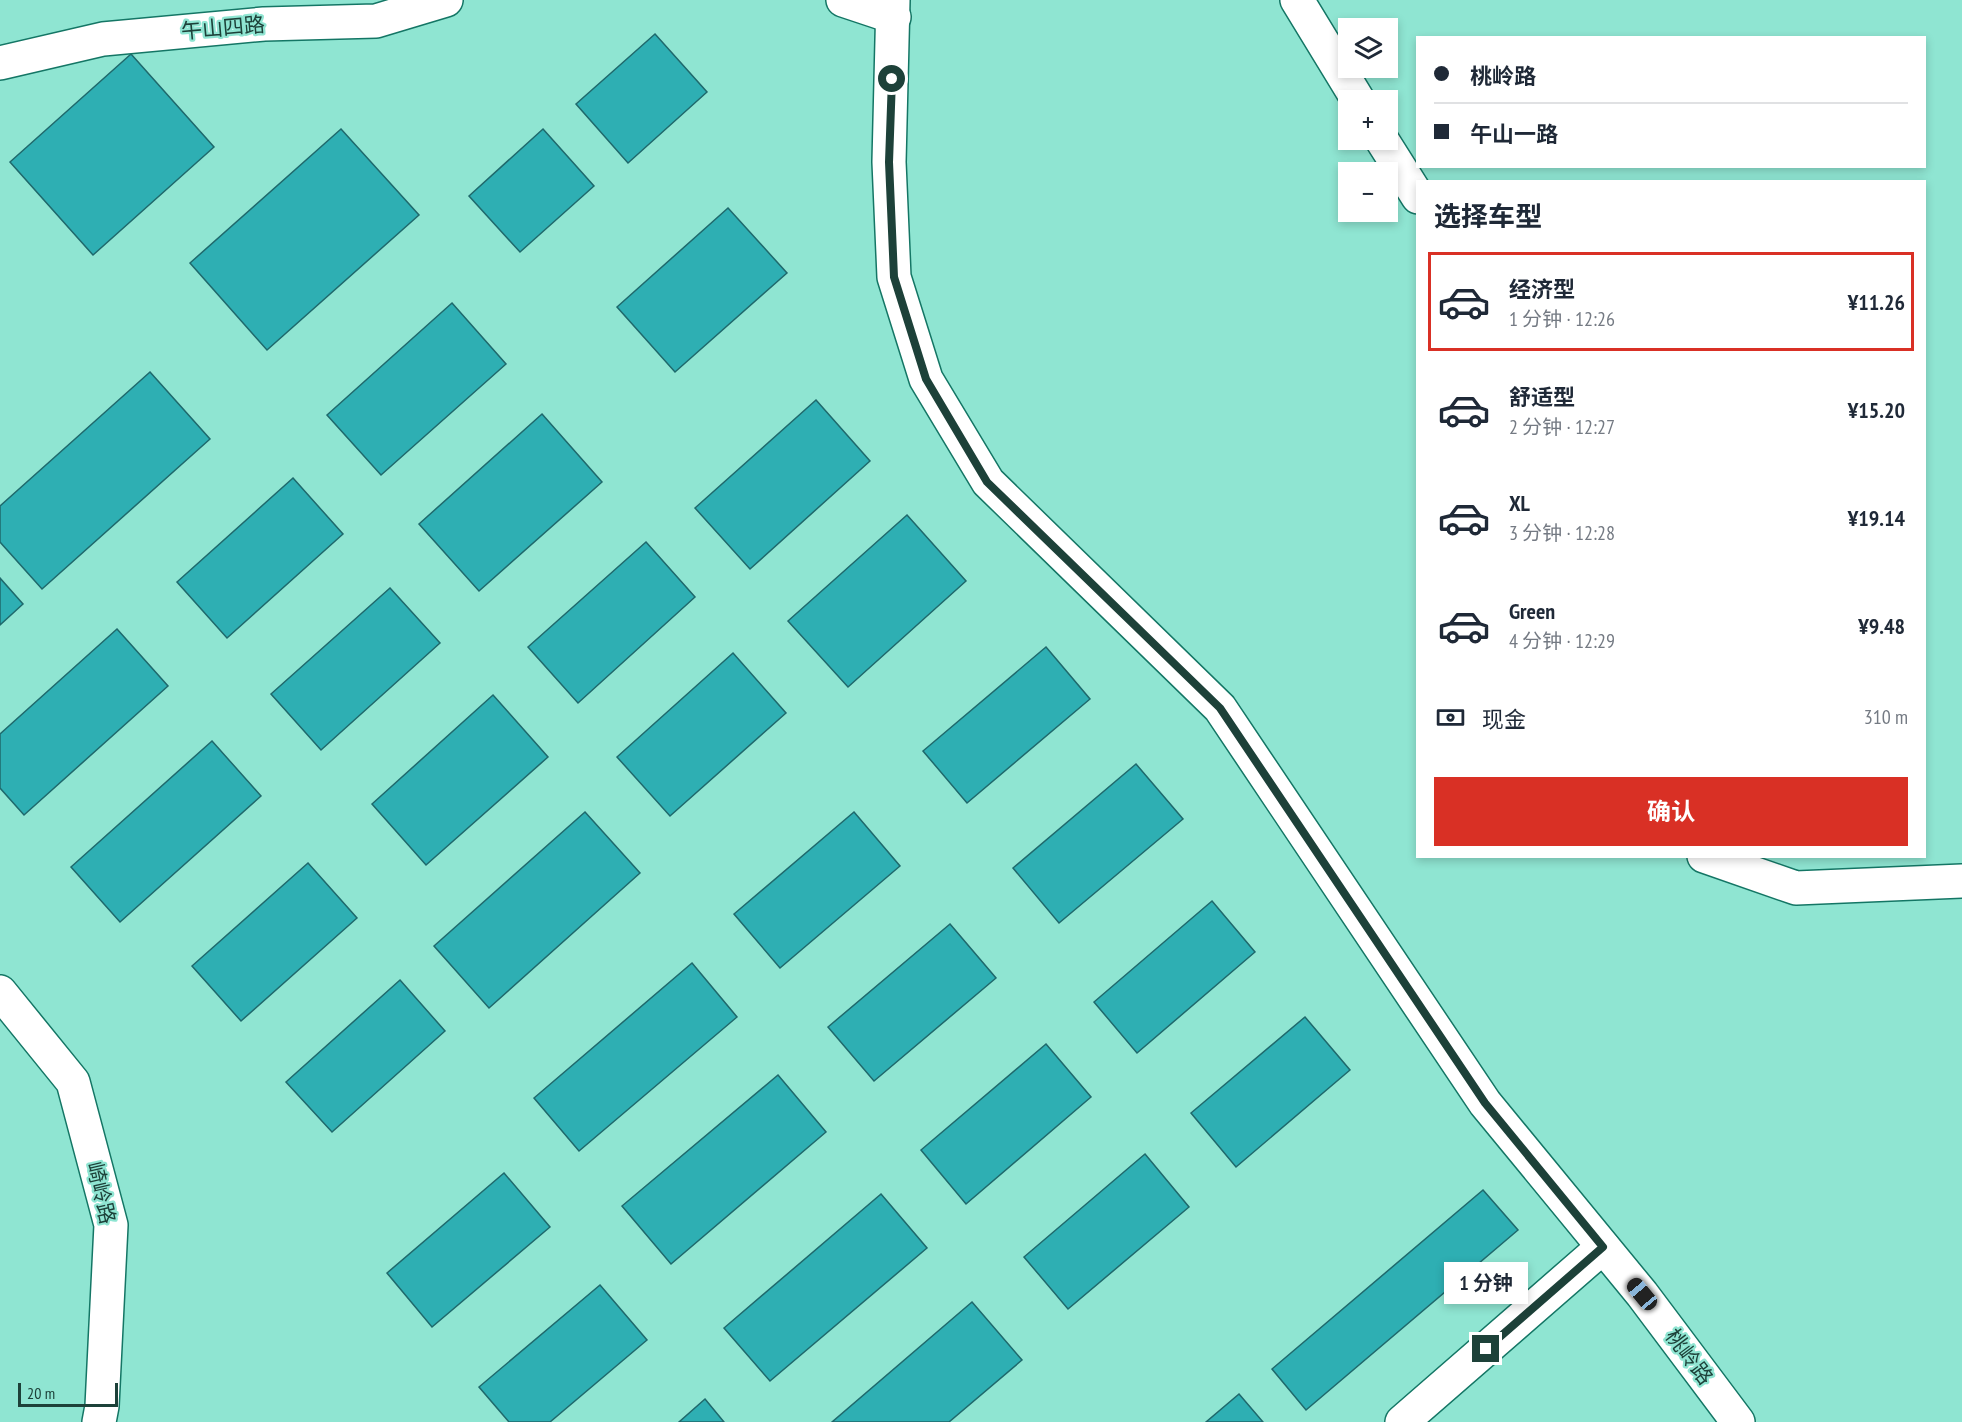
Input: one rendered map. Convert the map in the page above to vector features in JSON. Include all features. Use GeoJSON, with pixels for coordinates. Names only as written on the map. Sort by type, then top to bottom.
{"type":"FeatureCollection","features":[{"type":"Feature","properties":{"kind":"street","name":"午山四路"},"geometry":{"type":"LineString","coordinates":[[0,63],[103,39],[264,24],[376,21],[446,0]]}},
{"type":"Feature","properties":{"kind":"street"},"geometry":{"type":"LineString","coordinates":[[843,0],[898,6]]}},
{"type":"Feature","properties":{"kind":"street"},"geometry":{"type":"LineString","coordinates":[[1297,0],[1352,90]]}},
{"type":"Feature","properties":{"kind":"street","name":"桃岭路"},"geometry":{"type":"LineString","coordinates":[[898,6],[889,162],[894,277],[926,379],[987,482],[1220,708],[1485,1103],[1642,1294],[1738,1422]]}},
{"type":"Feature","properties":{"kind":"street"},"geometry":{"type":"LineString","coordinates":[[1388,150],[1416,194]]}},
{"type":"Feature","properties":{"kind":"street"},"geometry":{"type":"LineString","coordinates":[[1710,858],[1797,888],[1962,881]]}},
{"type":"Feature","properties":{"kind":"street","name":"崎岭路"},"geometry":{"type":"LineString","coordinates":[[0,992],[73,1082],[111,1225],[102,1406],[99,1422]]}},
{"type":"Feature","properties":{"kind":"street"},"geometry":{"type":"LineString","coordinates":[[1402,1422],[1603,1247]]}},
{"type":"Feature","properties":{"kind":"building"},"geometry":{"type":"Polygon","coordinates":[[[655,34],[707,92],[628,163],[576,104],[655,34]]]}},
{"type":"Feature","properties":{"kind":"building"},"geometry":{"type":"Polygon","coordinates":[[[131,54],[214,147],[93,255],[10,162],[131,54]]]}},
{"type":"Feature","properties":{"kind":"building"},"geometry":{"type":"Polygon","coordinates":[[[341,129],[419,215],[267,350],[190,263],[341,129]]]}},
{"type":"Feature","properties":{"kind":"building"},"geometry":{"type":"Polygon","coordinates":[[[543,129],[594,186],[520,252],[469,196],[543,129]]]}},
{"type":"Feature","properties":{"kind":"building"},"geometry":{"type":"Polygon","coordinates":[[[728,208],[787,273],[675,372],[617,307],[728,208]]]}},
{"type":"Feature","properties":{"kind":"building"},"geometry":{"type":"Polygon","coordinates":[[[452,303],[506,364],[381,475],[327,415],[452,303]]]}},
{"type":"Feature","properties":{"kind":"building"},"geometry":{"type":"Polygon","coordinates":[[[150,372],[210,439],[42,589],[0,542],[0,506],[150,372]]]}},
{"type":"Feature","properties":{"kind":"building"},"geometry":{"type":"Polygon","coordinates":[[[816,400],[870,461],[750,569],[695,508],[816,400]]]}},
{"type":"Feature","properties":{"kind":"building"},"geometry":{"type":"Polygon","coordinates":[[[542,414],[602,482],[479,591],[419,524],[542,414]]]}},
{"type":"Feature","properties":{"kind":"building"},"geometry":{"type":"Polygon","coordinates":[[[293,478],[343,534],[227,638],[177,582],[293,478]]]}},
{"type":"Feature","properties":{"kind":"building"},"geometry":{"type":"Polygon","coordinates":[[[907,515],[966,581],[848,687],[788,621],[907,515]]]}},
{"type":"Feature","properties":{"kind":"building"},"geometry":{"type":"Polygon","coordinates":[[[646,542],[695,597],[578,703],[528,647],[646,542]]]}},
{"type":"Feature","properties":{"kind":"building"},"geometry":{"type":"Polygon","coordinates":[[[0,578],[23,604],[0,625],[0,578]]]}},
{"type":"Feature","properties":{"kind":"building"},"geometry":{"type":"Polygon","coordinates":[[[390,588],[440,643],[321,750],[271,694],[390,588]]]}},
{"type":"Feature","properties":{"kind":"building"},"geometry":{"type":"Polygon","coordinates":[[[117,629],[168,686],[24,815],[0,788],[0,734],[117,629]]]}},
{"type":"Feature","properties":{"kind":"building"},"geometry":{"type":"Polygon","coordinates":[[[1046,647],[1090,699],[967,803],[923,751],[1046,647]]]}},
{"type":"Feature","properties":{"kind":"building"},"geometry":{"type":"Polygon","coordinates":[[[733,653],[786,713],[670,816],[617,757],[733,653]]]}},
{"type":"Feature","properties":{"kind":"building"},"geometry":{"type":"Polygon","coordinates":[[[493,695],[548,757],[426,865],[372,804],[493,695]]]}},
{"type":"Feature","properties":{"kind":"building"},"geometry":{"type":"Polygon","coordinates":[[[212,741],[261,796],[120,922],[71,867],[212,741]]]}},
{"type":"Feature","properties":{"kind":"building"},"geometry":{"type":"Polygon","coordinates":[[[1136,764],[1183,819],[1059,923],[1013,868],[1136,764]]]}},
{"type":"Feature","properties":{"kind":"building"},"geometry":{"type":"Polygon","coordinates":[[[585,812],[640,873],[489,1008],[434,946],[585,812]]]}},
{"type":"Feature","properties":{"kind":"building"},"geometry":{"type":"Polygon","coordinates":[[[854,812],[900,866],[780,968],[734,914],[854,812]]]}},
{"type":"Feature","properties":{"kind":"building"},"geometry":{"type":"Polygon","coordinates":[[[308,863],[357,918],[241,1021],[192,966],[308,863]]]}},
{"type":"Feature","properties":{"kind":"building"},"geometry":{"type":"Polygon","coordinates":[[[1212,901],[1255,952],[1137,1053],[1094,1002],[1212,901]]]}},
{"type":"Feature","properties":{"kind":"building"},"geometry":{"type":"Polygon","coordinates":[[[950,924],[996,978],[874,1081],[828,1027],[950,924]]]}},
{"type":"Feature","properties":{"kind":"building"},"geometry":{"type":"Polygon","coordinates":[[[692,963],[737,1017],[579,1151],[534,1098],[692,963]]]}},
{"type":"Feature","properties":{"kind":"building"},"geometry":{"type":"Polygon","coordinates":[[[400,980],[445,1031],[332,1132],[286,1082],[400,980]]]}},
{"type":"Feature","properties":{"kind":"building"},"geometry":{"type":"Polygon","coordinates":[[[1305,1017],[1350,1070],[1236,1167],[1191,1113],[1305,1017]]]}},
{"type":"Feature","properties":{"kind":"building"},"geometry":{"type":"Polygon","coordinates":[[[1046,1044],[1091,1097],[966,1204],[921,1150],[1046,1044]]]}},
{"type":"Feature","properties":{"kind":"building"},"geometry":{"type":"Polygon","coordinates":[[[778,1075],[826,1132],[671,1264],[622,1206],[778,1075]]]}},
{"type":"Feature","properties":{"kind":"building"},"geometry":{"type":"Polygon","coordinates":[[[1145,1154],[1189,1207],[1068,1309],[1024,1257],[1145,1154]]]}},
{"type":"Feature","properties":{"kind":"building"},"geometry":{"type":"Polygon","coordinates":[[[504,1173],[550,1227],[432,1327],[387,1273],[504,1173]]]}},
{"type":"Feature","properties":{"kind":"building"},"geometry":{"type":"Polygon","coordinates":[[[1483,1190],[1518,1230],[1306,1410],[1272,1369],[1483,1190]]]}},
{"type":"Feature","properties":{"kind":"building"},"geometry":{"type":"Polygon","coordinates":[[[881,1194],[927,1248],[770,1381],[724,1328],[881,1194]]]}},
{"type":"Feature","properties":{"kind":"building"},"geometry":{"type":"Polygon","coordinates":[[[600,1285],[647,1340],[550,1422],[509,1422],[479,1387],[600,1285]]]}},
{"type":"Feature","properties":{"kind":"building"},"geometry":{"type":"Polygon","coordinates":[[[972,1302],[1022,1360],[949,1422],[832,1422],[972,1302]]]}},
{"type":"Feature","properties":{"kind":"building"},"geometry":{"type":"Polygon","coordinates":[[[1239,1394],[1263,1422],[1206,1422],[1239,1394]]]}},
{"type":"Feature","properties":{"kind":"building"},"geometry":{"type":"Polygon","coordinates":[[[705,1399],[724,1422],[679,1422],[705,1399]]]}},
{"type":"Feature","properties":{"kind":"route"},"geometry":{"type":"LineString","coordinates":[[892,79],[889,162],[894,277],[926,379],[987,482],[1220,708],[1485,1103],[1603,1247],[1486,1349]]}}]}
